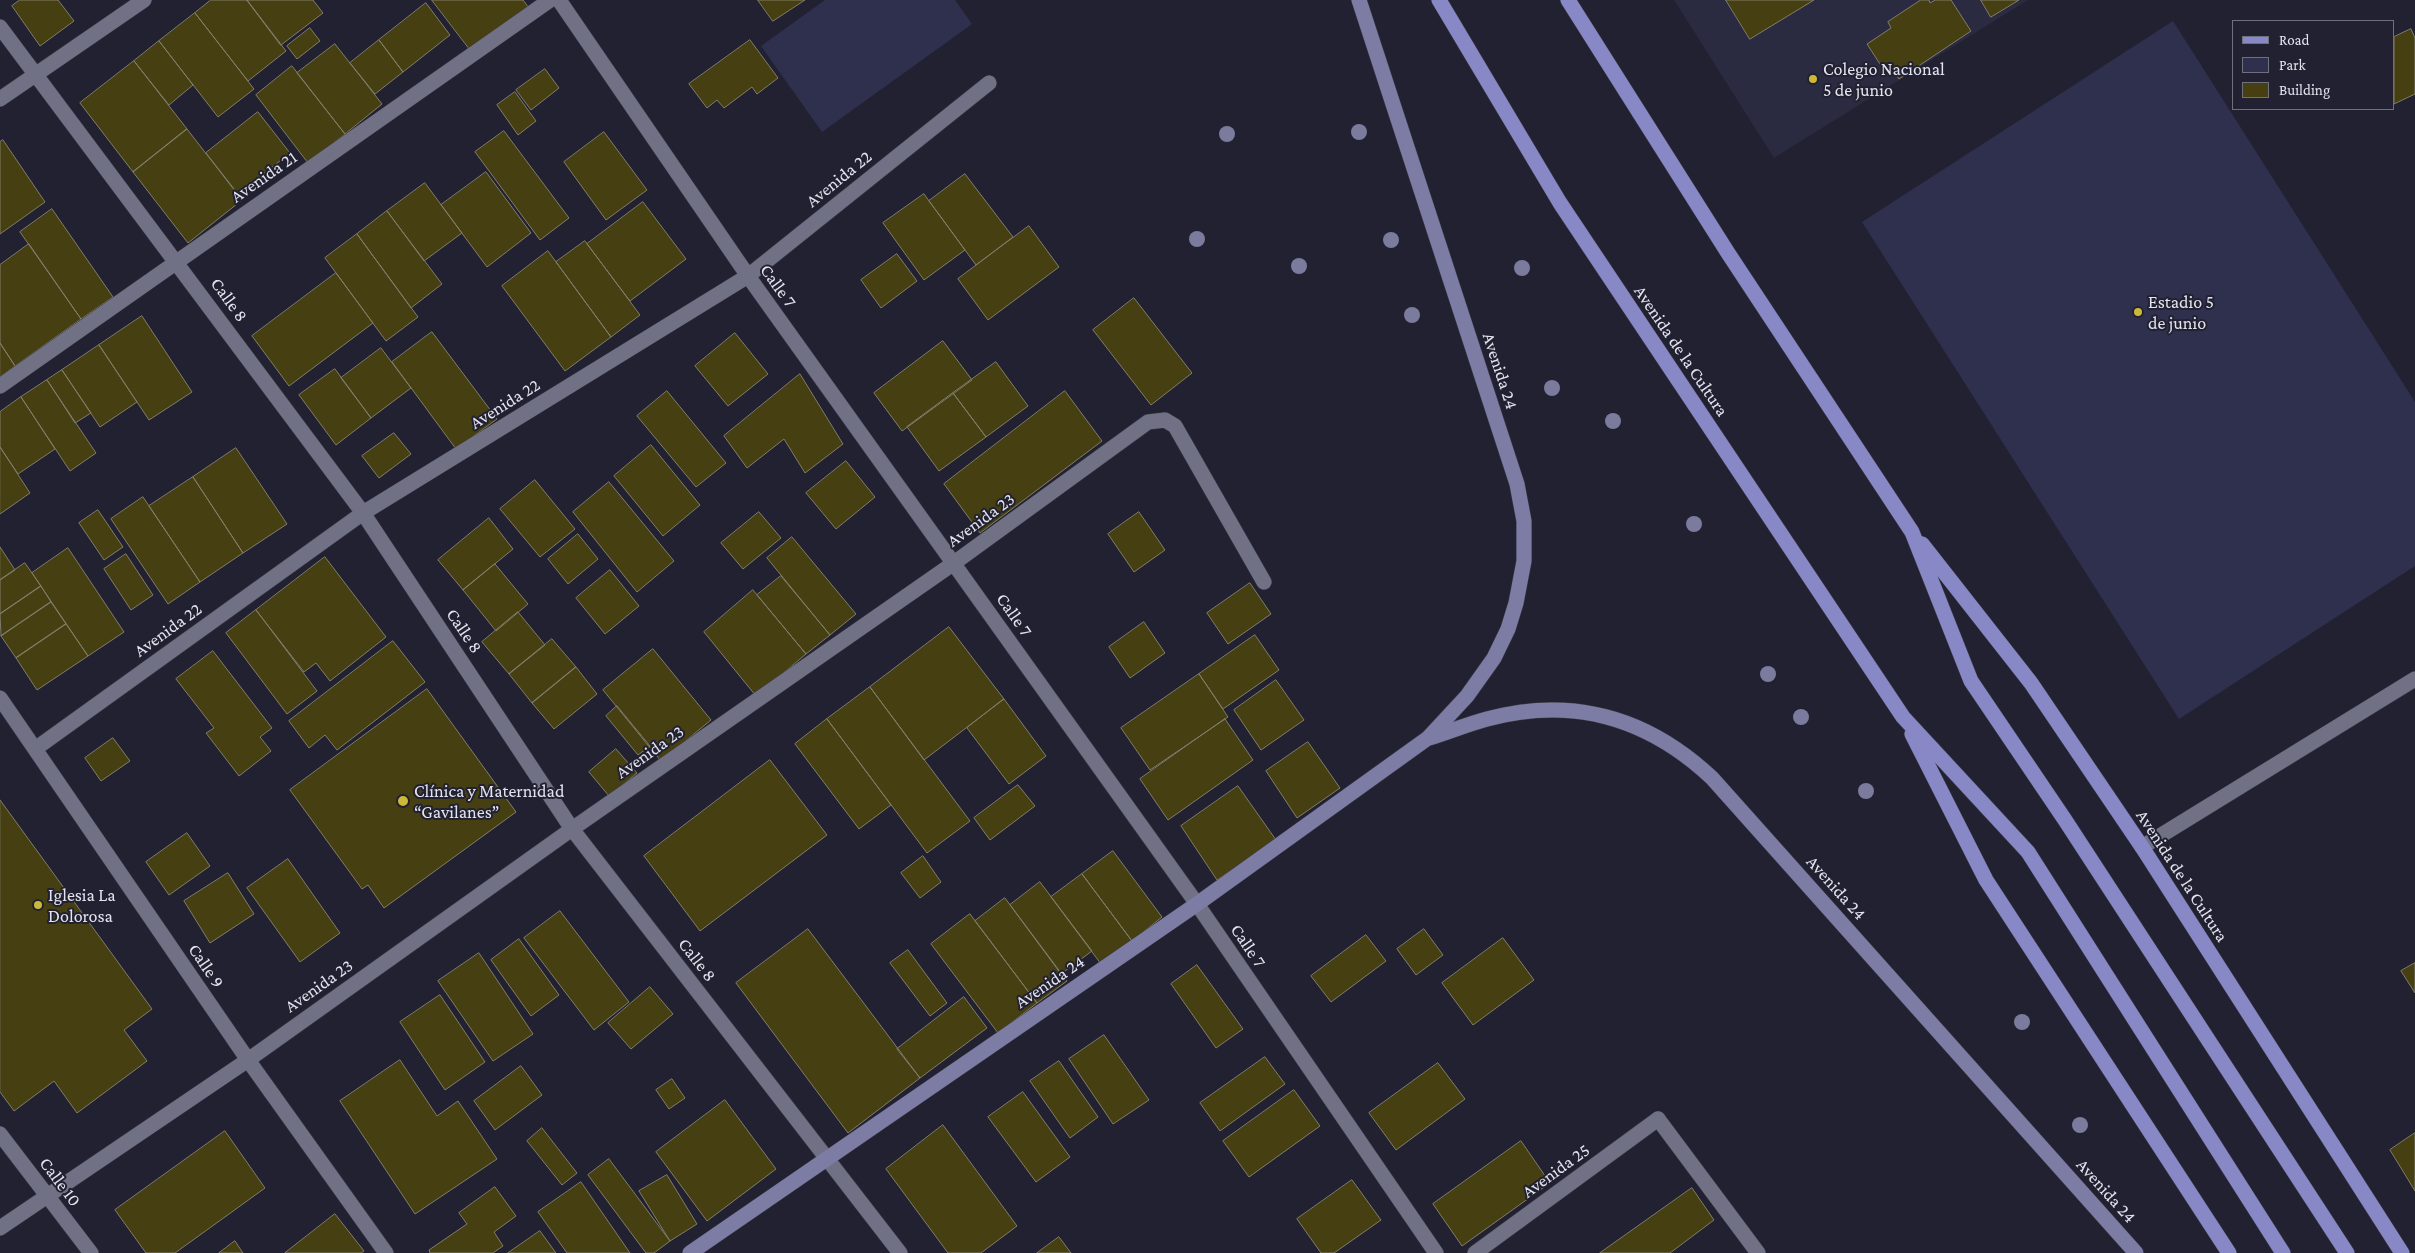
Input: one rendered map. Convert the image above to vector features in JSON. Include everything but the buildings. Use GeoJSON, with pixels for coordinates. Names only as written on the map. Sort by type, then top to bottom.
{"type":"FeatureCollection","features":[{"type":"Feature","properties":{"kind":"main road","name":"Avenida 24"},"geometry":{"type":"LineString","coordinates":[[690,1253],[1197,904],[1428,738],[1467,696],[1494,658],[1508,629],[1516,603],[1524,561],[1524,522],[1517,484],[1359,0]]}},
{"type":"Feature","properties":{"kind":"main road","name":"Avenida de la Cultura"},"geometry":{"type":"LineString","coordinates":[[1439,0],[1560,204],[1903,717],[1986,880],[2228,1253]]}},
{"type":"Feature","properties":{"kind":"main road","name":"Avenida de la Cultura"},"geometry":{"type":"LineString","coordinates":[[1568,0],[1728,253],[1912,532],[2031,683],[2142,847],[2402,1253]]}},
{"type":"Feature","properties":{"kind":"main road","name":"Avenida de la Cultura"},"geometry":{"type":"LineString","coordinates":[[1912,532],[1971,681],[2065,820],[2347,1253]]}},
{"type":"Feature","properties":{"kind":"main road","name":"Avenida 24"},"geometry":{"type":"LineString","coordinates":[[1428,738],[1487,719],[1522,712],[1562,711],[1598,714],[1624,721],[1645,729],[1692,759],[1712,778],[2136,1253]]}},
{"type":"Feature","properties":{"kind":"main road","name":"Avenida de la Cultura"},"geometry":{"type":"LineString","coordinates":[[1903,717],[2028,852],[2283,1253]]}},
{"type":"Feature","properties":{"kind":"street"},"geometry":{"type":"LineString","coordinates":[[0,99],[144,0]]}},
{"type":"Feature","properties":{"kind":"street","name":"Avenida 21"},"geometry":{"type":"LineString","coordinates":[[0,386],[176,260],[550,0]]}},
{"type":"Feature","properties":{"kind":"street","name":"Calle 7"},"geometry":{"type":"LineString","coordinates":[[559,0],[748,276],[1197,904],[1436,1253]]}},
{"type":"Feature","properties":{"kind":"street","name":"Calle 8"},"geometry":{"type":"LineString","coordinates":[[0,27],[176,260],[363,513],[572,829],[900,1253]]}},
{"type":"Feature","properties":{"kind":"street","name":"Avenida 22"},"geometry":{"type":"LineString","coordinates":[[35,749],[363,513],[748,276],[989,83]]}},
{"type":"Feature","properties":{"kind":"street","name":"Avenida 23"},"geometry":{"type":"LineString","coordinates":[[0,1228],[248,1060],[572,829],[954,563],[1148,422],[1165,420],[1175,426],[1264,582]]}},
{"type":"Feature","properties":{"kind":"street"},"geometry":{"type":"LineString","coordinates":[[2142,847],[2415,679]]}},
{"type":"Feature","properties":{"kind":"street","name":"Calle 9"},"geometry":{"type":"LineString","coordinates":[[0,698],[248,1060],[386,1253]]}},
{"type":"Feature","properties":{"kind":"street","name":"Avenida 25"},"geometry":{"type":"LineString","coordinates":[[1475,1253],[1658,1119],[1758,1253]]}},
{"type":"Feature","properties":{"kind":"street","name":"Calle 10"},"geometry":{"type":"LineString","coordinates":[[0,1134],[91,1253]]}},
{"type":"Feature","properties":{"kind":"shaded area","name":"Colegio Nacional 5 de junio"},"geometry":{"type":"Polygon","coordinates":[[[1674,0],[2028,0],[1774,158],[1674,0]]]}},
{"type":"Feature","properties":{"kind":"green space"},"geometry":{"type":"Polygon","coordinates":[[[825,0],[955,0],[972,24],[822,132],[761,46],[825,0]]]}},
{"type":"Feature","properties":{"kind":"green space","name":"Estadio 5 de junio"},"geometry":{"type":"Polygon","coordinates":[[[2173,21],[2415,402],[2415,566],[2179,719],[1862,222],[2173,21]]]}},
{"type":"Feature","properties":{"kind":"place","name":"Colegio Nacional 5 de junio"},"geometry":{"type":"Point","coordinates":[1813,79]}},
{"type":"Feature","properties":{"kind":"place","name":"Estadio 5 de junio"},"geometry":{"type":"Point","coordinates":[2138,312]}},
{"type":"Feature","properties":{"kind":"place","name":"Clínica y Maternidad “Gavilanes”"},"geometry":{"type":"Point","coordinates":[403,801]}},
{"type":"Feature","properties":{"kind":"place","name":"Iglesia La Dolorosa"},"geometry":{"type":"Point","coordinates":[38,905]}}]}
